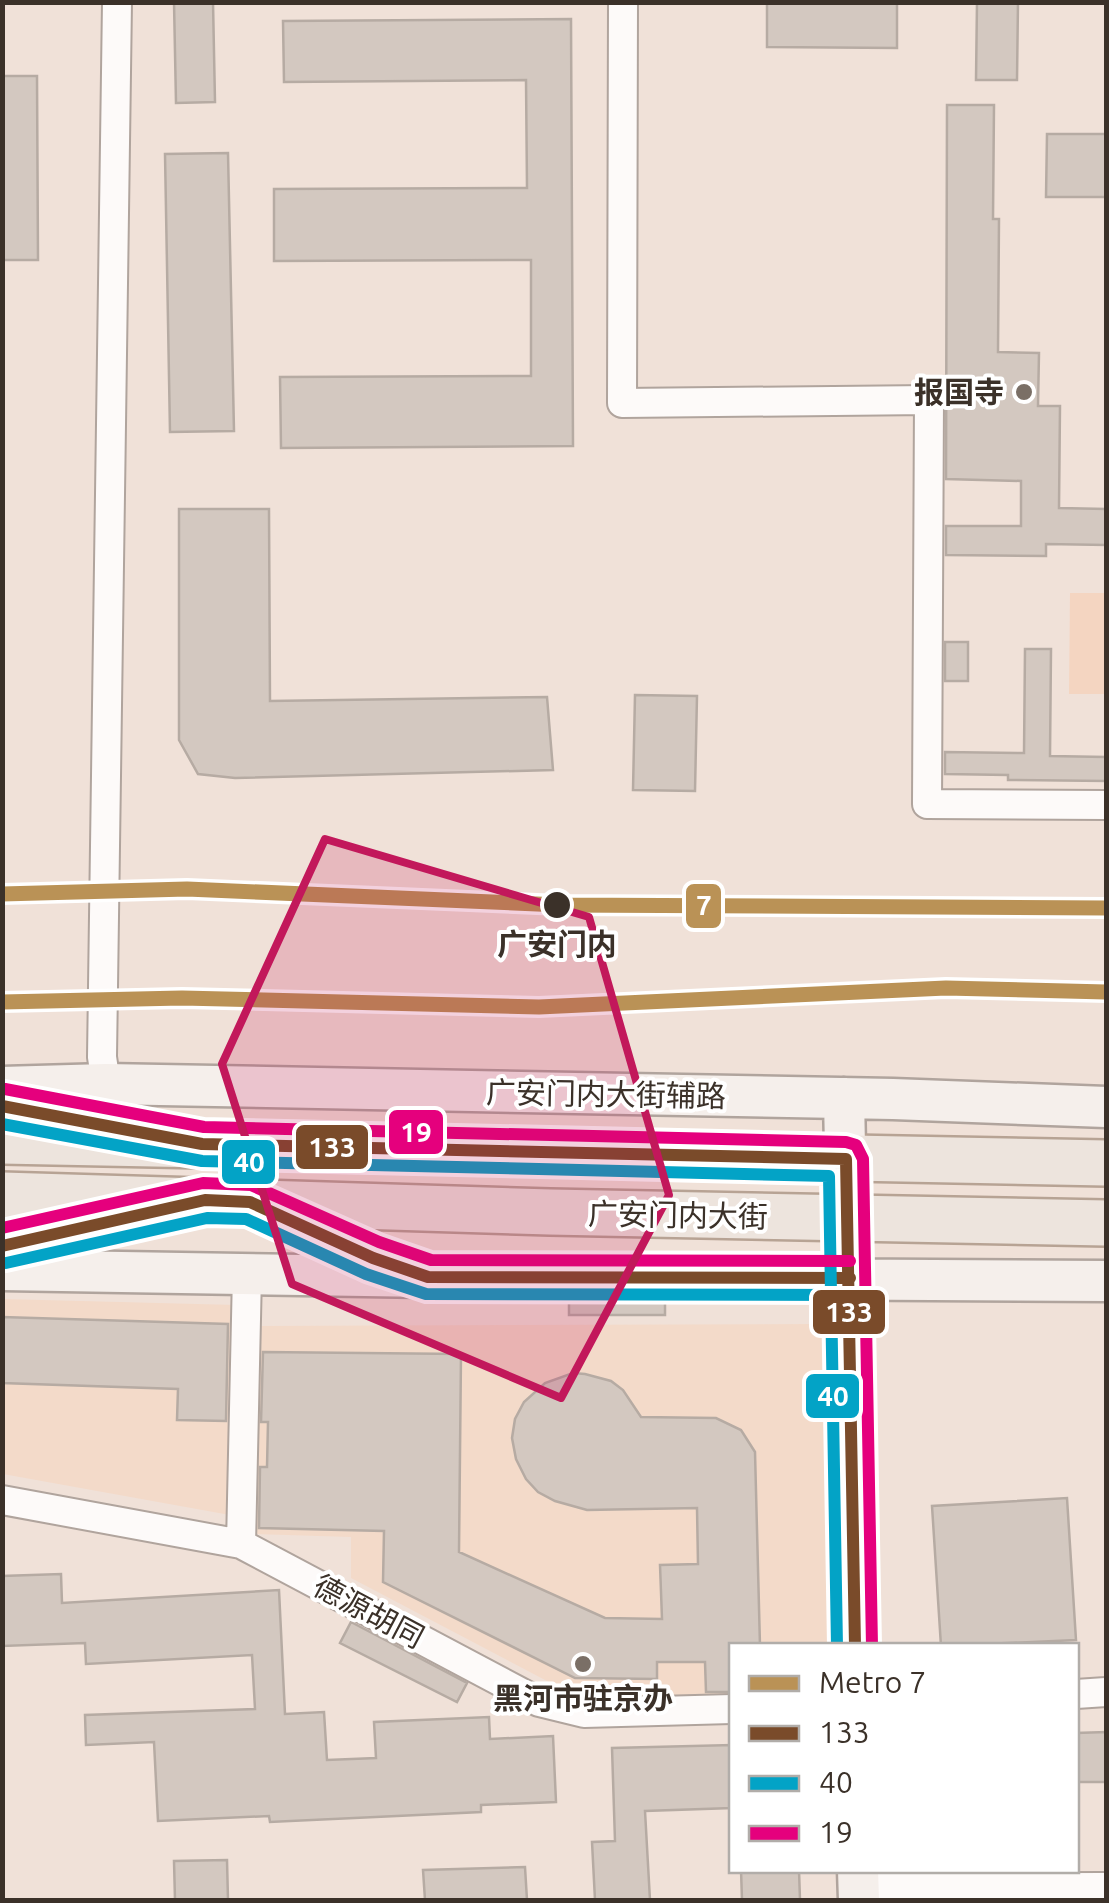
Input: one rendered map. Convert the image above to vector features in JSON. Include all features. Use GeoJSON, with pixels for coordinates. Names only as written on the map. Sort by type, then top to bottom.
{"type":"FeatureCollection","features":[{"type":"Feature","properties":{"kind":"main road"},"geometry":{"type":"LineString","coordinates":[[2,1106],[202,1144]]}},
{"type":"Feature","properties":{"kind":"main road","name":"广安门内大街"},"geometry":{"type":"LineString","coordinates":[[2,1141],[1106,1163]]}},
{"type":"Feature","properties":{"kind":"main road","name":"广安门内大街"},"geometry":{"type":"LineString","coordinates":[[2,1195],[1106,1224]]}},
{"type":"Feature","properties":{"kind":"main road"},"geometry":{"type":"LineString","coordinates":[[2,1246],[205,1200]]}},
{"type":"Feature","properties":{"kind":"street"},"geometry":{"type":"LineString","coordinates":[[2,1086],[106,1084],[102,1056],[116,2]]}},
{"type":"Feature","properties":{"kind":"street"},"geometry":{"type":"LineString","coordinates":[[623,2],[622,403],[929,400],[926,804],[1106,805]]}},
{"type":"Feature","properties":{"kind":"street","name":"广安门内大街辅路"},"geometry":{"type":"LineString","coordinates":[[106,1084],[1106,1107]]}},
{"type":"Feature","properties":{"kind":"street"},"geometry":{"type":"LineString","coordinates":[[844,1098],[855,1643]]}},
{"type":"Feature","properties":{"kind":"street","name":"广安门内大街"},"geometry":{"type":"LineString","coordinates":[[250,1202],[373,1258],[428,1277]]}},
{"type":"Feature","properties":{"kind":"street"},"geometry":{"type":"LineString","coordinates":[[2,1270],[1106,1281]]}},
{"type":"Feature","properties":{"kind":"street"},"geometry":{"type":"LineString","coordinates":[[241,1544],[247,1274]]}},
{"type":"Feature","properties":{"kind":"street","name":"德源胡同"},"geometry":{"type":"LineString","coordinates":[[2,1500],[241,1544],[539,1702],[584,1712],[729,1709]]}},
{"type":"Feature","properties":{"kind":"street"},"geometry":{"type":"LineString","coordinates":[[1079,1694],[1106,1692]]}},
{"type":"Feature","properties":{"kind":"street"},"geometry":{"type":"LineString","coordinates":[[858,1886],[1106,1887]]}},
{"type":"Feature","properties":{"kind":"highlighted area"},"geometry":{"type":"Polygon","coordinates":[[[325,839],[589,917],[669,1195],[561,1398],[292,1284],[222,1064],[325,839]]]}},
{"type":"Feature","properties":{"kind":"shaded area"},"geometry":{"type":"Polygon","coordinates":[[[1070,593],[1106,593],[1106,694],[1069,694],[1070,593]]]}},
{"type":"Feature","properties":{"kind":"shaded area"},"geometry":{"type":"Polygon","coordinates":[[[3,1299],[236,1305],[230,1515],[3,1474],[3,1299]]]}},
{"type":"Feature","properties":{"kind":"shaded area"},"geometry":{"type":"Polygon","coordinates":[[[827,1324],[827,1643],[729,1643],[729,1698],[583,1700],[351,1578],[351,1537],[252,1534],[256,1326],[827,1324]]]}},
{"type":"Feature","properties":{"kind":"building"},"geometry":{"type":"Polygon","coordinates":[[[174,2],[213,2],[215,102],[176,103],[174,2]]]}},
{"type":"Feature","properties":{"kind":"building"},"geometry":{"type":"Polygon","coordinates":[[[767,2],[897,2],[897,48],[767,47],[767,2]]]}},
{"type":"Feature","properties":{"kind":"building"},"geometry":{"type":"Polygon","coordinates":[[[977,2],[1018,2],[1017,80],[976,80],[977,2]]]}},
{"type":"Feature","properties":{"kind":"building"},"geometry":{"type":"Polygon","coordinates":[[[571,19],[573,446],[281,448],[280,377],[531,376],[531,260],[274,261],[274,189],[527,188],[526,80],[284,82],[283,21],[571,19]]]}},
{"type":"Feature","properties":{"kind":"building"},"geometry":{"type":"Polygon","coordinates":[[[2,76],[37,76],[38,260],[2,260],[2,76]]]}},
{"type":"Feature","properties":{"kind":"building"},"geometry":{"type":"Polygon","coordinates":[[[947,105],[994,105],[993,219],[999,219],[998,352],[1039,353],[1038,406],[1060,406],[1059,508],[1106,509],[1106,545],[1046,544],[1046,556],[946,555],[946,526],[1021,526],[1021,481],[946,479],[947,105]]]}},
{"type":"Feature","properties":{"kind":"building"},"geometry":{"type":"Polygon","coordinates":[[[1047,134],[1106,134],[1106,197],[1046,197],[1047,134]]]}},
{"type":"Feature","properties":{"kind":"building"},"geometry":{"type":"Polygon","coordinates":[[[228,153],[234,431],[170,432],[165,154],[228,153]]]}},
{"type":"Feature","properties":{"kind":"building"},"geometry":{"type":"Polygon","coordinates":[[[179,509],[269,509],[270,701],[547,697],[553,770],[235,778],[198,774],[179,740],[179,509]]]}},
{"type":"Feature","properties":{"kind":"building"},"geometry":{"type":"Polygon","coordinates":[[[945,642],[968,642],[968,681],[945,681],[945,642]]]}},
{"type":"Feature","properties":{"kind":"building"},"geometry":{"type":"Polygon","coordinates":[[[1025,649],[1051,649],[1050,756],[1106,757],[1106,781],[1008,780],[1008,775],[945,774],[945,752],[1024,753],[1025,649]]]}},
{"type":"Feature","properties":{"kind":"building"},"geometry":{"type":"Polygon","coordinates":[[[635,695],[697,696],[695,791],[633,790],[635,695]]]}},
{"type":"Feature","properties":{"kind":"building"},"geometry":{"type":"Polygon","coordinates":[[[569,1302],[665,1302],[665,1315],[569,1315],[569,1302]]]}},
{"type":"Feature","properties":{"kind":"building"},"geometry":{"type":"Polygon","coordinates":[[[2,1317],[228,1324],[226,1421],[177,1420],[178,1389],[2,1383],[2,1317]]]}},
{"type":"Feature","properties":{"kind":"building"},"geometry":{"type":"Polygon","coordinates":[[[263,1352],[461,1354],[459,1552],[605,1618],[662,1619],[660,1565],[698,1564],[697,1508],[587,1510],[555,1501],[538,1492],[516,1459],[512,1438],[515,1419],[524,1402],[545,1383],[573,1373],[611,1381],[623,1390],[641,1417],[716,1418],[741,1430],[755,1452],[760,1643],[729,1643],[729,1692],[706,1692],[705,1662],[657,1662],[657,1679],[575,1678],[383,1582],[384,1531],[259,1528],[260,1467],[267,1467],[268,1422],[261,1422],[263,1352]]]}},
{"type":"Feature","properties":{"kind":"building"},"geometry":{"type":"Polygon","coordinates":[[[1067,1498],[1076,1640],[941,1643],[932,1506],[1067,1498]]]}},
{"type":"Feature","properties":{"kind":"building"},"geometry":{"type":"Polygon","coordinates":[[[61,1574],[62,1603],[279,1590],[285,1714],[324,1712],[327,1760],[376,1758],[374,1722],[489,1717],[490,1739],[553,1736],[556,1802],[481,1805],[481,1812],[270,1822],[269,1816],[158,1821],[154,1742],[86,1745],[85,1715],[255,1709],[252,1655],[86,1664],[85,1643],[2,1646],[2,1576],[61,1574]]]}},
{"type":"Feature","properties":{"kind":"building"},"geometry":{"type":"Polygon","coordinates":[[[351,1622],[467,1683],[457,1702],[340,1643],[351,1622]]]}},
{"type":"Feature","properties":{"kind":"building"},"geometry":{"type":"Polygon","coordinates":[[[1106,1732],[1106,1782],[1079,1782],[1079,1733],[1106,1732]]]}},
{"type":"Feature","properties":{"kind":"building"},"geometry":{"type":"Polygon","coordinates":[[[729,1745],[729,1808],[645,1811],[650,1900],[595,1900],[592,1842],[615,1841],[612,1748],[729,1745]]]}},
{"type":"Feature","properties":{"kind":"building"},"geometry":{"type":"Polygon","coordinates":[[[227,1860],[228,1900],[175,1900],[174,1861],[227,1860]]]}},
{"type":"Feature","properties":{"kind":"building"},"geometry":{"type":"Polygon","coordinates":[[[525,1867],[527,1900],[425,1900],[423,1870],[525,1867]]]}},
{"type":"Feature","properties":{"kind":"building"},"geometry":{"type":"Polygon","coordinates":[[[741,1873],[799,1873],[800,1900],[742,1900],[741,1873]]]}},
{"type":"Feature","properties":{"kind":"metro line","name":"7"},"geometry":{"type":"LineString","coordinates":[[2,894],[187,889],[560,905],[1106,908]]}},
{"type":"Feature","properties":{"kind":"metro line","name":"7"},"geometry":{"type":"LineString","coordinates":[[2,1002],[182,998],[539,1007],[946,988],[1106,992]]}},
{"type":"Feature","properties":{"kind":"transit line","name":"19"},"geometry":{"type":"LineString","coordinates":[[5,1089],[204,1127],[856,1145],[863,1159],[872,1643]]}},
{"type":"Feature","properties":{"kind":"transit line","name":"133"},"geometry":{"type":"LineString","coordinates":[[2,1106],[202,1144],[846,1159],[855,1643]]}},
{"type":"Feature","properties":{"kind":"transit line","name":"40"},"geometry":{"type":"LineString","coordinates":[[2,1124],[202,1161],[829,1176],[837,1643]]}},
{"type":"Feature","properties":{"kind":"transit line","name":"19"},"geometry":{"type":"LineString","coordinates":[[2,1228],[203,1183],[251,1185],[379,1242],[431,1260],[850,1261]]}},
{"type":"Feature","properties":{"kind":"transit line","name":"133"},"geometry":{"type":"LineString","coordinates":[[2,1246],[205,1200],[250,1202],[373,1258],[428,1277],[850,1278]]}},
{"type":"Feature","properties":{"kind":"transit line","name":"40"},"geometry":{"type":"LineString","coordinates":[[6,1263],[207,1218],[246,1219],[366,1274],[426,1294],[850,1295]]}},
{"type":"Feature","properties":{"kind":"place","name":"报国寺"},"geometry":{"type":"Point","coordinates":[1024,392]}},
{"type":"Feature","properties":{"kind":"place","name":"广安门内"},"geometry":{"type":"Point","coordinates":[557,905]}},
{"type":"Feature","properties":{"kind":"place","name":"黑河市驻京办"},"geometry":{"type":"Point","coordinates":[583,1664]}}]}
